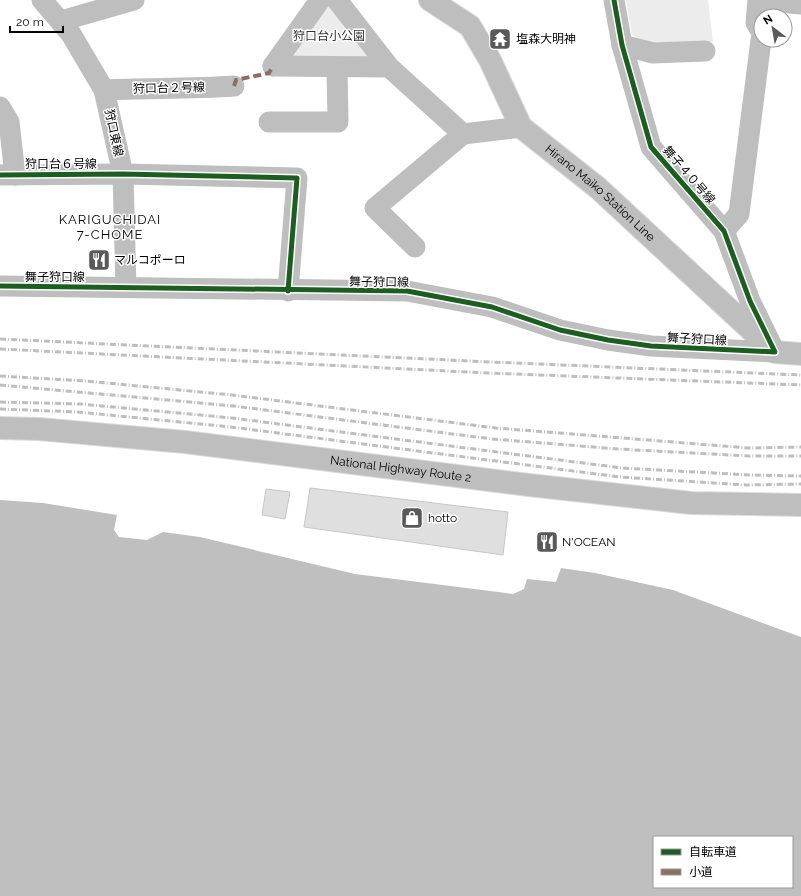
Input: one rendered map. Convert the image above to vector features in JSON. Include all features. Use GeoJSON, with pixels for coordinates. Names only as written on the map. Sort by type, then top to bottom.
{"type":"FeatureCollection","features":[{"type":"Feature","properties":{"kind":"main road","name":"Hirano Maiko Station Line"},"geometry":{"type":"LineString","coordinates":[[430,0],[470,26],[490,60],[521,127],[598,188],[775,352]]}},
{"type":"Feature","properties":{"kind":"main road"},"geometry":{"type":"LineString","coordinates":[[775,352],[801,354]]}},
{"type":"Feature","properties":{"kind":"main road","name":"National Highway Route 2"},"geometry":{"type":"LineString","coordinates":[[0,428],[39,429],[185,442],[529,485],[691,503],[801,505]]}},
{"type":"Feature","properties":{"kind":"street","name":"狩口東線"},"geometry":{"type":"LineString","coordinates":[[42,0],[61,21],[104,90],[122,174],[126,287]]}},
{"type":"Feature","properties":{"kind":"street"},"geometry":{"type":"LineString","coordinates":[[61,21],[134,0]]}},
{"type":"Feature","properties":{"kind":"street"},"geometry":{"type":"LineString","coordinates":[[320,0],[273,66],[337,68],[390,67]]}},
{"type":"Feature","properties":{"kind":"street"},"geometry":{"type":"LineString","coordinates":[[336,0],[390,67],[463,134]]}},
{"type":"Feature","properties":{"kind":"street","name":"舞子４０号線"},"geometry":{"type":"LineString","coordinates":[[614,0],[622,45],[651,147],[724,231],[750,301],[775,352]]}},
{"type":"Feature","properties":{"kind":"street"},"geometry":{"type":"LineString","coordinates":[[757,8],[758,0],[801,4]]}},
{"type":"Feature","properties":{"kind":"street"},"geometry":{"type":"LineString","coordinates":[[622,45],[653,53],[705,51]]}},
{"type":"Feature","properties":{"kind":"street"},"geometry":{"type":"LineString","coordinates":[[724,231],[739,214],[760,48]]}},
{"type":"Feature","properties":{"kind":"street"},"geometry":{"type":"LineString","coordinates":[[269,122],[338,122],[337,68]]}},
{"type":"Feature","properties":{"kind":"street","name":"狩口台２号線"},"geometry":{"type":"LineString","coordinates":[[104,90],[156,88],[186,90],[234,86]]}},
{"type":"Feature","properties":{"kind":"street"},"geometry":{"type":"LineString","coordinates":[[0,107],[10,122],[8,175]]}},
{"type":"Feature","properties":{"kind":"street"},"geometry":{"type":"LineString","coordinates":[[415,247],[375,208],[463,134],[521,127]]}},
{"type":"Feature","properties":{"kind":"street","name":"狩口台６号線"},"geometry":{"type":"LineString","coordinates":[[8,175],[122,174],[297,178],[288,291]]}},
{"type":"Feature","properties":{"kind":"street","name":"舞子狩口線"},"geometry":{"type":"LineString","coordinates":[[0,286],[288,291],[407,291],[492,307],[560,330],[608,340],[650,346],[775,352]]}},
{"type":"Feature","properties":{"kind":"green space","name":"狩口台小公園"},"geometry":{"type":"Polygon","coordinates":[[[328,0],[372,57],[285,59],[328,0]]]}},
{"type":"Feature","properties":{"kind":"green space"},"geometry":{"type":"Polygon","coordinates":[[[626,0],[708,0],[713,42],[653,47],[632,35],[626,0]]]}},
{"type":"Feature","properties":{"kind":"shaded area"},"geometry":{"type":"Polygon","coordinates":[[[0,500],[43,503],[117,515],[114,530],[119,537],[147,540],[163,532],[200,537],[355,574],[513,594],[524,589],[527,579],[556,582],[561,568],[595,573],[673,590],[801,637],[801,896],[0,896],[0,500]]]}},
{"type":"Feature","properties":{"kind":"building"},"geometry":{"type":"Polygon","coordinates":[[[310,488],[508,512],[503,555],[304,527],[310,488]]]}},
{"type":"Feature","properties":{"kind":"building"},"geometry":{"type":"Polygon","coordinates":[[[266,489],[290,492],[285,519],[262,515],[266,489]]]}},
{"type":"Feature","properties":{"kind":"railway"},"geometry":{"type":"LineString","coordinates":[[0,339],[801,375]]}},
{"type":"Feature","properties":{"kind":"railway"},"geometry":{"type":"LineString","coordinates":[[0,349],[488,373],[801,385]]}},
{"type":"Feature","properties":{"kind":"railway"},"geometry":{"type":"LineString","coordinates":[[0,376],[86,381],[232,395],[496,428],[749,448],[801,447]]}},
{"type":"Feature","properties":{"kind":"railway"},"geometry":{"type":"LineString","coordinates":[[0,385],[234,406],[492,439],[618,449],[749,456],[801,456]]}},
{"type":"Feature","properties":{"kind":"railway"},"geometry":{"type":"LineString","coordinates":[[0,402],[81,404],[232,418],[622,468],[750,475],[801,476]]}},
{"type":"Feature","properties":{"kind":"railway"},"geometry":{"type":"LineString","coordinates":[[0,409],[78,412],[231,427],[620,477],[746,485],[801,484]]}},
{"type":"Feature","properties":{"kind":"marked path"},"geometry":{"type":"LineString","coordinates":[[234,86],[236,80],[269,73],[273,66]]}},
{"type":"Feature","properties":{"kind":"cycle path"},"geometry":{"type":"LineString","coordinates":[[0,286],[407,291],[492,307],[560,330],[608,340],[651,346],[775,352],[750,301],[724,231],[651,147],[622,45],[614,0]]}},
{"type":"Feature","properties":{"kind":"cycle path"},"geometry":{"type":"LineString","coordinates":[[0,175],[123,174],[297,178],[288,291]]}},
{"type":"Feature","properties":{"kind":"place","name":"塩森大明神"},"geometry":{"type":"Point","coordinates":[500,39]}},
{"type":"Feature","properties":{"kind":"place","name":"マルコポーロ"},"geometry":{"type":"Point","coordinates":[99,260]}},
{"type":"Feature","properties":{"kind":"place","name":"hotto"},"geometry":{"type":"Point","coordinates":[412,518]}},
{"type":"Feature","properties":{"kind":"place","name":"N'OCEAN"},"geometry":{"type":"Point","coordinates":[547,542]}},
{"type":"Feature","properties":{"kind":"district","name":"KARIGUCHIDAI 7-CHOME"},"geometry":{"type":"Point","coordinates":[110,226]}}]}
